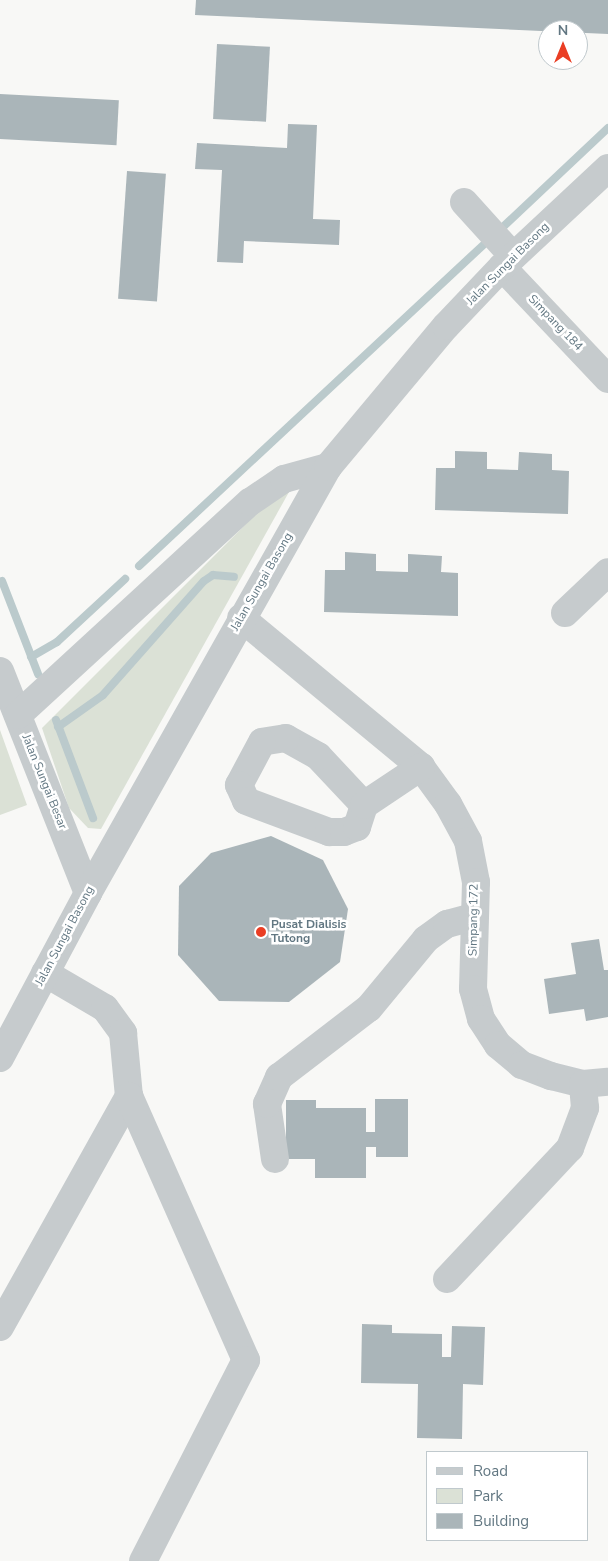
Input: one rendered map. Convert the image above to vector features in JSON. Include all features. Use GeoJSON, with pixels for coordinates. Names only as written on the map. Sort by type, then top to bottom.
{"type":"FeatureCollection","features":[{"type":"Feature","properties":{"kind":"street","name":"Jalan Sungai Basong"},"geometry":{"type":"LineString","coordinates":[[0,1058],[88,892],[241,618],[328,467],[403,374],[508,262],[608,168]]}},
{"type":"Feature","properties":{"kind":"street","name":"Simpang 184"},"geometry":{"type":"LineString","coordinates":[[464,202],[508,262],[608,379]]}},
{"type":"Feature","properties":{"kind":"street"},"geometry":{"type":"LineString","coordinates":[[18,715],[250,502],[284,479],[328,467]]}},
{"type":"Feature","properties":{"kind":"street"},"geometry":{"type":"LineString","coordinates":[[565,613],[608,572]]}},
{"type":"Feature","properties":{"kind":"street","name":"Simpang 172"},"geometry":{"type":"LineString","coordinates":[[241,618],[421,766],[448,804],[468,841],[476,882],[473,916],[474,989],[481,1019],[498,1046],[522,1065],[596,1083]]}},
{"type":"Feature","properties":{"kind":"street","name":"Jalan Sungai Besar"},"geometry":{"type":"LineString","coordinates":[[0,671],[88,892]]}},
{"type":"Feature","properties":{"kind":"street"},"geometry":{"type":"LineString","coordinates":[[364,805],[421,766]]}},
{"type":"Feature","properties":{"kind":"street"},"geometry":{"type":"LineString","coordinates":[[275,1159],[267,1104],[279,1077],[370,1008],[426,939],[447,924],[473,916]]}},
{"type":"Feature","properties":{"kind":"street"},"geometry":{"type":"LineString","coordinates":[[45,973],[105,1008],[123,1033],[129,1096],[246,1360],[143,1561]]}},
{"type":"Feature","properties":{"kind":"street"},"geometry":{"type":"LineString","coordinates":[[447,1279],[570,1148],[596,1083]]}},
{"type":"Feature","properties":{"kind":"street"},"geometry":{"type":"LineString","coordinates":[[0,1327],[129,1096]]}},
{"type":"Feature","properties":{"kind":"green space"},"geometry":{"type":"Polygon","coordinates":[[[289,492],[101,829],[88,828],[69,808],[42,728],[274,496],[289,492]]]}},
{"type":"Feature","properties":{"kind":"green space"},"geometry":{"type":"Polygon","coordinates":[[[0,730],[27,805],[0,815],[0,730]]]}},
{"type":"Feature","properties":{"kind":"building"},"geometry":{"type":"Polygon","coordinates":[[[196,0],[608,0],[608,34],[588,33],[588,20],[538,20],[538,31],[195,15],[196,0]]]}},
{"type":"Feature","properties":{"kind":"building"},"geometry":{"type":"Polygon","coordinates":[[[217,44],[270,47],[266,122],[213,119],[217,44]]]}},
{"type":"Feature","properties":{"kind":"building"},"geometry":{"type":"Polygon","coordinates":[[[0,94],[119,100],[116,145],[0,139],[0,94]]]}},
{"type":"Feature","properties":{"kind":"building"},"geometry":{"type":"Polygon","coordinates":[[[288,124],[317,125],[313,219],[340,220],[339,245],[244,241],[243,263],[217,262],[222,170],[195,169],[197,143],[287,148],[288,124]]]}},
{"type":"Feature","properties":{"kind":"building"},"geometry":{"type":"Polygon","coordinates":[[[127,171],[166,174],[157,301],[118,299],[127,171]]]}},
{"type":"Feature","properties":{"kind":"building"},"geometry":{"type":"Polygon","coordinates":[[[455,451],[487,452],[487,469],[518,470],[519,452],[552,454],[552,470],[569,471],[568,514],[435,510],[436,468],[455,468],[455,451]]]}},
{"type":"Feature","properties":{"kind":"building"},"geometry":{"type":"Polygon","coordinates":[[[345,552],[376,554],[376,571],[408,572],[408,554],[442,556],[441,572],[458,573],[458,616],[324,612],[325,570],[345,570],[345,552]]]}},
{"type":"Feature","properties":{"kind":"building","name":"Pusat Dialisis Tutong"},"geometry":{"type":"Polygon","coordinates":[[[271,836],[323,860],[348,909],[340,962],[289,1002],[219,1001],[178,955],[179,886],[211,853],[271,836]]]}},
{"type":"Feature","properties":{"kind":"building"},"geometry":{"type":"Polygon","coordinates":[[[599,939],[604,970],[608,970],[608,1017],[586,1021],[584,1009],[549,1014],[544,979],[576,974],[571,943],[599,939]]]}},
{"type":"Feature","properties":{"kind":"building"},"geometry":{"type":"Polygon","coordinates":[[[375,1099],[408,1099],[408,1157],[376,1157],[376,1147],[366,1147],[366,1178],[315,1178],[315,1159],[286,1159],[286,1100],[316,1100],[316,1108],[366,1108],[366,1132],[375,1132],[375,1099]]]}},
{"type":"Feature","properties":{"kind":"building"},"geometry":{"type":"Polygon","coordinates":[[[362,1324],[392,1325],[392,1333],[442,1334],[442,1357],[451,1357],[452,1326],[485,1327],[483,1385],[463,1384],[462,1439],[417,1438],[418,1384],[361,1383],[362,1324]]]}},
{"type":"Feature","properties":{"kind":"waterway"},"geometry":{"type":"LineString","coordinates":[[504,226],[608,128]]}},
{"type":"Feature","properties":{"kind":"waterway"},"geometry":{"type":"LineString","coordinates":[[139,566],[486,242]]}},
{"type":"Feature","properties":{"kind":"waterway"},"geometry":{"type":"LineString","coordinates":[[58,727],[103,695],[204,581],[213,575],[234,577]]}},
{"type":"Feature","properties":{"kind":"waterway"},"geometry":{"type":"LineString","coordinates":[[31,657],[57,642],[125,579]]}},
{"type":"Feature","properties":{"kind":"waterway"},"geometry":{"type":"LineString","coordinates":[[2,581],[38,674]]}},
{"type":"Feature","properties":{"kind":"waterway"},"geometry":{"type":"LineString","coordinates":[[56,720],[93,818]]}},
{"type":"Feature","properties":{"kind":"place","name":"Pusat Dialisis Tutong"},"geometry":{"type":"Point","coordinates":[261,932]}}]}
